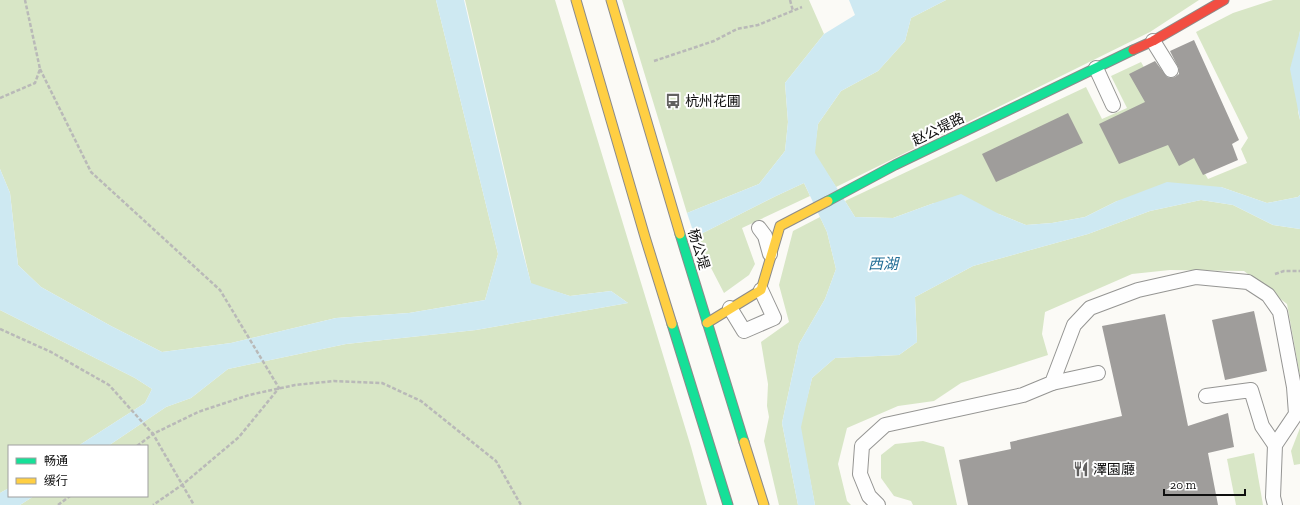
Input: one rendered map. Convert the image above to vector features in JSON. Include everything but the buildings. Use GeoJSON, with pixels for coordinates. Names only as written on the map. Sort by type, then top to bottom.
{"type":"FeatureCollection","features":[{"type":"Feature","properties":{"kind":"main road"},"geometry":{"type":"LineString","coordinates":[[576,0],[645,237],[728,505]]}},
{"type":"Feature","properties":{"kind":"main road","name":"杨公堤"},"geometry":{"type":"LineString","coordinates":[[611,0],[707,322],[764,505]]}},
{"type":"Feature","properties":{"kind":"main road","name":"赵公堤路"},"geometry":{"type":"LineString","coordinates":[[761,290],[780,226],[895,165],[1153,41],[1224,0]]}},
{"type":"Feature","properties":{"kind":"main road"},"geometry":{"type":"LineString","coordinates":[[707,322],[761,290]]}},
{"type":"Feature","properties":{"kind":"lane"},"geometry":{"type":"LineString","coordinates":[[1153,41],[1171,70]]}},
{"type":"Feature","properties":{"kind":"lane"},"geometry":{"type":"LineString","coordinates":[[1096,68],[1113,105]]}},
{"type":"Feature","properties":{"kind":"lane"},"geometry":{"type":"LineString","coordinates":[[759,228],[765,236],[771,258]]}},
{"type":"Feature","properties":{"kind":"lane"},"geometry":{"type":"LineString","coordinates":[[1052,383],[1074,325],[1090,308],[1138,290],[1196,277],[1248,282],[1268,294],[1280,312],[1294,387],[1296,414],[1275,445],[1273,497],[1275,505]]}},
{"type":"Feature","properties":{"kind":"lane"},"geometry":{"type":"LineString","coordinates":[[730,308],[744,332],[774,318],[761,290]]}},
{"type":"Feature","properties":{"kind":"lane"},"geometry":{"type":"LineString","coordinates":[[878,505],[869,496],[860,474],[862,446],[885,425],[1023,395],[1052,383],[1098,374]]}},
{"type":"Feature","properties":{"kind":"lane"},"geometry":{"type":"LineString","coordinates":[[1206,396],[1251,390],[1262,426],[1275,445]]}},
{"type":"Feature","properties":{"kind":"path"},"geometry":{"type":"LineString","coordinates":[[25,0],[40,69],[91,172],[220,290],[278,388]]}},
{"type":"Feature","properties":{"kind":"path"},"geometry":{"type":"LineString","coordinates":[[790,0],[793,11]]}},
{"type":"Feature","properties":{"kind":"path"},"geometry":{"type":"LineString","coordinates":[[631,68],[714,41],[738,29],[758,25],[802,7]]}},
{"type":"Feature","properties":{"kind":"path"},"geometry":{"type":"LineString","coordinates":[[0,98],[35,83],[40,69]]}},
{"type":"Feature","properties":{"kind":"path"},"geometry":{"type":"LineString","coordinates":[[0,329],[51,352],[109,385],[153,434],[194,505]]}},
{"type":"Feature","properties":{"kind":"path"},"geometry":{"type":"LineString","coordinates":[[138,445],[153,434],[198,412],[248,395],[295,385],[334,381],[382,383],[421,401],[496,460],[521,505]]}},
{"type":"Feature","properties":{"kind":"path"},"geometry":{"type":"LineString","coordinates":[[153,505],[182,485],[239,437],[278,388]]}},
{"type":"Feature","properties":{"kind":"path"},"geometry":{"type":"LineString","coordinates":[[58,505],[69,497]]}},
{"type":"Feature","properties":{"kind":"green space"},"geometry":{"type":"Polygon","coordinates":[[[0,0],[436,0],[498,254],[485,300],[409,313],[336,318],[231,343],[162,352],[111,326],[41,287],[18,265],[10,193],[0,169],[0,0]]]}},
{"type":"Feature","properties":{"kind":"green space"},"geometry":{"type":"Polygon","coordinates":[[[465,0],[555,0],[691,447],[707,505],[20,505],[32,497],[148,497],[148,445],[109,445],[166,407],[191,398],[228,369],[346,344],[476,330],[628,303],[611,291],[570,296],[531,284],[465,0]]]}},
{"type":"Feature","properties":{"kind":"green space"},"geometry":{"type":"Polygon","coordinates":[[[622,0],[809,0],[824,34],[785,83],[788,122],[785,151],[759,184],[687,213],[622,0]]]}},
{"type":"Feature","properties":{"kind":"green space"},"geometry":{"type":"Polygon","coordinates":[[[946,0],[1199,0],[1150,32],[836,187],[814,153],[818,124],[841,91],[878,71],[905,41],[911,18],[946,0]]]}},
{"type":"Feature","properties":{"kind":"green space"},"geometry":{"type":"Polygon","coordinates":[[[1273,0],[1300,0],[1300,31],[1298,43],[1298,112],[1300,120],[1300,195],[1298,197],[1267,203],[1221,187],[1117,201],[1085,217],[1052,223],[1026,225],[999,214],[934,203],[893,218],[855,217],[845,201],[1086,87],[1102,119],[1127,108],[1111,76],[1141,62],[1208,179],[1247,163],[1241,149],[1248,138],[1196,32],[1233,13],[1273,0]]]}},
{"type":"Feature","properties":{"kind":"green space"},"geometry":{"type":"Polygon","coordinates":[[[804,183],[810,196],[742,228],[755,264],[749,275],[724,293],[695,237],[804,183]]]}},
{"type":"Feature","properties":{"kind":"green space"},"geometry":{"type":"Polygon","coordinates":[[[1201,200],[1233,205],[1273,225],[1300,229],[1300,376],[1287,304],[1244,271],[1170,270],[1132,274],[1045,312],[1042,334],[1048,355],[961,383],[934,401],[898,406],[847,428],[838,464],[847,501],[851,505],[815,505],[800,427],[812,378],[835,358],[899,355],[917,342],[915,297],[973,266],[1088,234],[1150,211],[1201,200]]]}},
{"type":"Feature","properties":{"kind":"green space"},"geometry":{"type":"Polygon","coordinates":[[[820,217],[827,232],[836,269],[825,299],[799,344],[782,423],[798,505],[779,505],[764,441],[769,417],[767,406],[768,384],[761,342],[789,322],[779,285],[793,231],[820,217]]]}},
{"type":"Feature","properties":{"kind":"green space"},"geometry":{"type":"Polygon","coordinates":[[[0,310],[135,378],[152,389],[145,403],[80,445],[8,445],[8,489],[0,493],[0,310]]]}},
{"type":"Feature","properties":{"kind":"green space"},"geometry":{"type":"Polygon","coordinates":[[[1300,428],[1300,464],[1294,465],[1291,451],[1300,428]]]}},
{"type":"Feature","properties":{"kind":"green space"},"geometry":{"type":"Polygon","coordinates":[[[923,441],[944,447],[957,505],[913,505],[911,501],[894,496],[881,478],[881,455],[895,444],[923,441]]]}},
{"type":"Feature","properties":{"kind":"green space"},"geometry":{"type":"Polygon","coordinates":[[[1254,453],[1263,505],[1236,505],[1227,459],[1254,453]]]}},
{"type":"Feature","properties":{"kind":"water"},"geometry":{"type":"Polygon","coordinates":[[[436,0],[464,0],[531,283],[570,296],[611,291],[628,303],[476,330],[346,344],[228,369],[191,398],[166,407],[109,445],[80,445],[145,403],[152,389],[135,378],[0,310],[0,169],[10,193],[18,265],[41,287],[111,326],[162,352],[231,343],[336,318],[409,313],[485,300],[498,254],[436,0]]]}},
{"type":"Feature","properties":{"kind":"water","name":"西湖"},"geometry":{"type":"Polygon","coordinates":[[[849,0],[946,0],[911,18],[905,41],[878,71],[841,91],[818,124],[815,153],[855,217],[893,218],[961,194],[999,214],[1026,225],[1052,223],[1085,217],[1117,201],[1167,182],[1221,187],[1267,203],[1298,197],[1300,195],[1300,229],[1273,225],[1233,205],[1201,200],[1150,211],[1088,234],[973,266],[915,297],[917,342],[899,355],[835,358],[812,378],[801,427],[815,505],[798,505],[782,423],[799,344],[825,299],[836,269],[827,232],[804,183],[695,237],[687,213],[759,184],[785,151],[788,122],[785,83],[824,34],[855,15],[849,0]]]}},
{"type":"Feature","properties":{"kind":"water"},"geometry":{"type":"Polygon","coordinates":[[[1300,31],[1300,120],[1290,69],[1300,31]]]}},
{"type":"Feature","properties":{"kind":"water"},"geometry":{"type":"Polygon","coordinates":[[[8,489],[8,497],[32,497],[20,505],[0,505],[0,493],[8,489]]]}},
{"type":"Feature","properties":{"kind":"traffic: fast"},"geometry":{"type":"LineString","coordinates":[[828,201],[895,165],[1133,50]]}},
{"type":"Feature","properties":{"kind":"traffic: fast"},"geometry":{"type":"LineString","coordinates":[[680,234],[744,442]]}},
{"type":"Feature","properties":{"kind":"traffic: fast"},"geometry":{"type":"LineString","coordinates":[[672,324],[728,505]]}},
{"type":"Feature","properties":{"kind":"traffic: slow"},"geometry":{"type":"LineString","coordinates":[[576,0],[672,324]]}},
{"type":"Feature","properties":{"kind":"traffic: slow"},"geometry":{"type":"LineString","coordinates":[[611,0],[680,234]]}},
{"type":"Feature","properties":{"kind":"traffic: slow"},"geometry":{"type":"LineString","coordinates":[[707,323],[761,290],[780,226],[828,201]]}},
{"type":"Feature","properties":{"kind":"traffic: slow"},"geometry":{"type":"LineString","coordinates":[[744,442],[764,505]]}},
{"type":"Feature","properties":{"kind":"traffic: jam"},"geometry":{"type":"LineString","coordinates":[[1133,50],[1153,41],[1224,0]]}},
{"type":"Feature","properties":{"kind":"place","name":"杭州花圃"},"geometry":{"type":"Point","coordinates":[673,101]}},
{"type":"Feature","properties":{"kind":"place","name":"澤園廳"},"geometry":{"type":"Point","coordinates":[1081,469]}}]}
